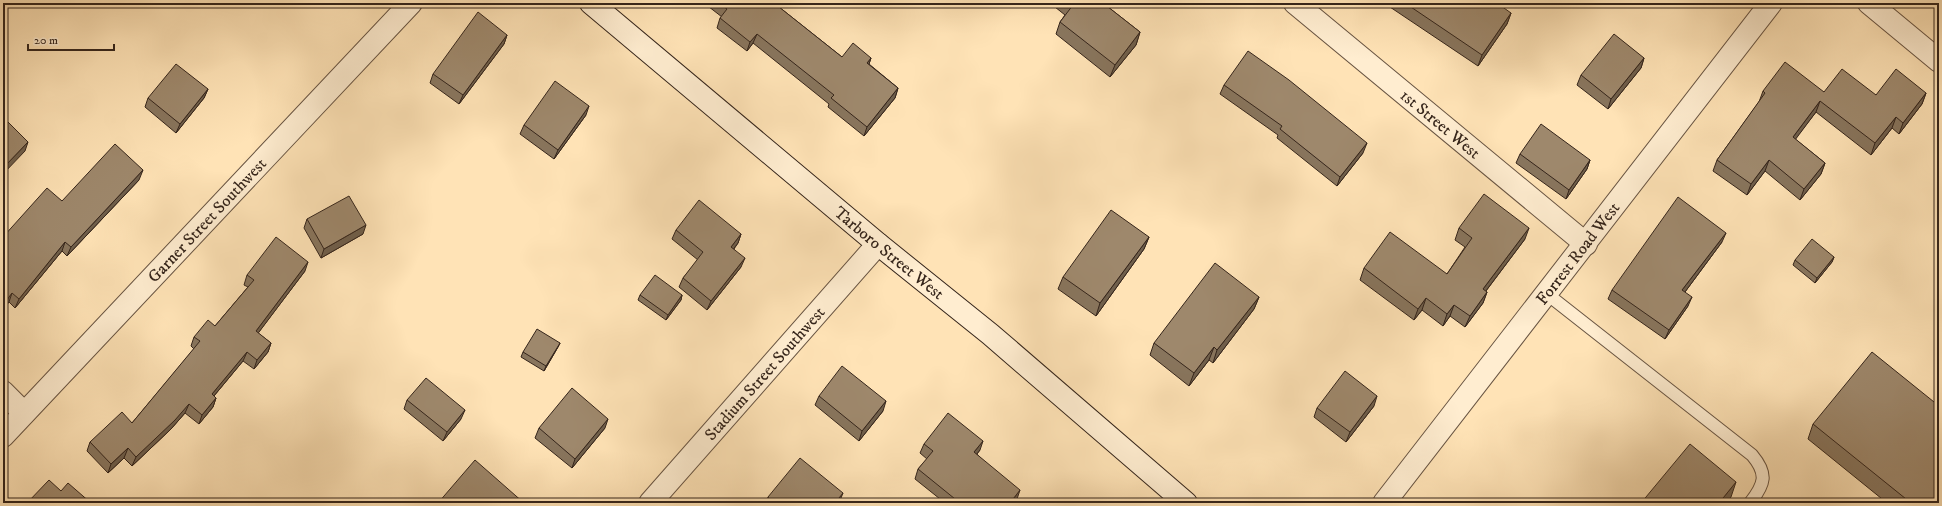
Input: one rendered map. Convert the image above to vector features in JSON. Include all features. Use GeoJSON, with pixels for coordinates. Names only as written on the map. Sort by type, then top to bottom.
{"type":"FeatureCollection","features":[{"type":"Feature","properties":{"kind":"street","name":"Garner Street Southwest"},"geometry":{"type":"LineString","coordinates":[[3,436],[411,3]]}},
{"type":"Feature","properties":{"kind":"street","name":"Tarboro Street West"},"geometry":{"type":"LineString","coordinates":[[591,3],[878,244],[990,334],[1186,503]]}},
{"type":"Feature","properties":{"kind":"street","name":"1st Street West"},"geometry":{"type":"LineString","coordinates":[[1295,3],[1586,244]]}},
{"type":"Feature","properties":{"kind":"street","name":"Forrest Road West"},"geometry":{"type":"LineString","coordinates":[[1384,503],[1586,244],[1771,3]]}},
{"type":"Feature","properties":{"kind":"street"},"geometry":{"type":"LineString","coordinates":[[1869,3],[1939,61]]}},
{"type":"Feature","properties":{"kind":"street","name":"Stadium Street Southwest"},"geometry":{"type":"LineString","coordinates":[[650,503],[878,244]]}},
{"type":"Feature","properties":{"kind":"street"},"geometry":{"type":"LineString","coordinates":[[3,392],[24,413]]}},
{"type":"Feature","properties":{"kind":"lane"},"geometry":{"type":"LineString","coordinates":[[1547,294],[1752,455],[1761,466],[1764,476],[1760,491],[1750,503]]}},
{"type":"Feature","properties":{"kind":"building"},"geometry":{"type":"Polygon","coordinates":[[[719,3],[774,3],[842,57],[853,43],[871,58],[867,63],[898,88],[867,127],[831,98],[834,95],[757,34],[750,42],[720,18],[727,9],[719,3]]]}},
{"type":"Feature","properties":{"kind":"building"},"geometry":{"type":"Polygon","coordinates":[[[1071,3],[1103,3],[1140,32],[1115,65],[1060,22],[1073,5],[1071,3]]]}},
{"type":"Feature","properties":{"kind":"building"},"geometry":{"type":"Polygon","coordinates":[[[1405,3],[1474,3],[1479,6],[1480,3],[1497,3],[1511,13],[1482,55],[1405,3]]]}},
{"type":"Feature","properties":{"kind":"building"},"geometry":{"type":"Polygon","coordinates":[[[478,12],[507,35],[463,95],[433,74],[478,12]]]}},
{"type":"Feature","properties":{"kind":"building"},"geometry":{"type":"Polygon","coordinates":[[[1614,34],[1644,58],[1611,99],[1581,75],[1614,34]]]}},
{"type":"Feature","properties":{"kind":"building"},"geometry":{"type":"Polygon","coordinates":[[[1248,51],[1289,80],[1367,143],[1340,177],[1280,129],[1282,126],[1224,85],[1248,51]]]}},
{"type":"Feature","properties":{"kind":"building"},"geometry":{"type":"Polygon","coordinates":[[[1785,62],[1824,92],[1842,69],[1876,95],[1896,69],[1926,93],[1903,123],[1896,117],[1875,143],[1820,101],[1793,137],[1825,163],[1804,189],[1769,160],[1751,184],[1717,160],[1765,93],[1763,91],[1785,62]]]}},
{"type":"Feature","properties":{"kind":"building"},"geometry":{"type":"Polygon","coordinates":[[[176,64],[208,89],[180,124],[148,98],[176,64]]]}},
{"type":"Feature","properties":{"kind":"building"},"geometry":{"type":"Polygon","coordinates":[[[555,81],[589,106],[558,150],[524,125],[555,81]]]}},
{"type":"Feature","properties":{"kind":"building"},"geometry":{"type":"Polygon","coordinates":[[[3,117],[28,142],[3,168],[3,117]]]}},
{"type":"Feature","properties":{"kind":"building"},"geometry":{"type":"Polygon","coordinates":[[[1541,124],[1590,160],[1569,190],[1520,154],[1541,124]]]}},
{"type":"Feature","properties":{"kind":"building"},"geometry":{"type":"Polygon","coordinates":[[[115,144],[143,170],[71,247],[65,242],[19,299],[12,293],[6,301],[3,299],[3,237],[47,188],[62,201],[115,144]]]}},
{"type":"Feature","properties":{"kind":"building"},"geometry":{"type":"Polygon","coordinates":[[[1484,194],[1529,228],[1483,289],[1487,292],[1470,316],[1454,305],[1447,314],[1426,298],[1418,309],[1364,268],[1390,232],[1447,274],[1472,238],[1459,228],[1484,194]]]}},
{"type":"Feature","properties":{"kind":"building"},"geometry":{"type":"Polygon","coordinates":[[[349,196],[366,225],[324,249],[307,219],[349,196]]]}},
{"type":"Feature","properties":{"kind":"building"},"geometry":{"type":"Polygon","coordinates":[[[1678,197],[1726,233],[1682,290],[1692,297],[1669,330],[1612,290],[1678,197]]]}},
{"type":"Feature","properties":{"kind":"building"},"geometry":{"type":"Polygon","coordinates":[[[699,200],[741,234],[731,247],[745,258],[711,301],[683,278],[703,252],[676,230],[699,200]]]}},
{"type":"Feature","properties":{"kind":"building"},"geometry":{"type":"Polygon","coordinates":[[[1111,210],[1149,237],[1100,303],[1063,277],[1111,210]]]}},
{"type":"Feature","properties":{"kind":"building"},"geometry":{"type":"Polygon","coordinates":[[[276,237],[308,262],[256,331],[271,343],[257,360],[247,352],[212,394],[216,398],[202,415],[189,404],[175,420],[136,457],[128,448],[111,464],[90,442],[122,412],[132,423],[200,341],[194,337],[208,320],[215,326],[254,280],[247,275],[276,237]]]}},
{"type":"Feature","properties":{"kind":"building"},"geometry":{"type":"Polygon","coordinates":[[[1812,239],[1834,257],[1817,278],[1795,260],[1812,239]]]}},
{"type":"Feature","properties":{"kind":"building"},"geometry":{"type":"Polygon","coordinates":[[[1215,263],[1259,297],[1217,350],[1214,347],[1194,373],[1154,343],[1215,263]]]}},
{"type":"Feature","properties":{"kind":"building"},"geometry":{"type":"Polygon","coordinates":[[[655,275],[682,295],[668,315],[640,295],[655,275]]]}},
{"type":"Feature","properties":{"kind":"building"},"geometry":{"type":"Polygon","coordinates":[[[537,329],[560,343],[546,366],[523,352],[537,329]]]}},
{"type":"Feature","properties":{"kind":"building"},"geometry":{"type":"Polygon","coordinates":[[[1872,352],[1939,406],[1939,503],[1911,503],[1813,424],[1872,352]]]}},
{"type":"Feature","properties":{"kind":"building"},"geometry":{"type":"Polygon","coordinates":[[[842,366],[886,401],[862,431],[819,396],[842,366]]]}},
{"type":"Feature","properties":{"kind":"building"},"geometry":{"type":"Polygon","coordinates":[[[1345,371],[1377,396],[1350,432],[1317,408],[1345,371]]]}},
{"type":"Feature","properties":{"kind":"building"},"geometry":{"type":"Polygon","coordinates":[[[426,378],[465,410],[447,432],[407,400],[426,378]]]}},
{"type":"Feature","properties":{"kind":"building"},"geometry":{"type":"Polygon","coordinates":[[[572,388],[608,419],[575,459],[539,428],[572,388]]]}},
{"type":"Feature","properties":{"kind":"building"},"geometry":{"type":"Polygon","coordinates":[[[948,413],[983,441],[974,452],[1020,490],[1010,503],[960,503],[918,469],[933,451],[924,444],[948,413]]]}},
{"type":"Feature","properties":{"kind":"building"},"geometry":{"type":"Polygon","coordinates":[[[1690,444],[1736,482],[1719,503],[1641,503],[1690,444]]]}},
{"type":"Feature","properties":{"kind":"building"},"geometry":{"type":"Polygon","coordinates":[[[800,458],[843,493],[835,503],[774,503],[768,497],[800,458]]]}},
{"type":"Feature","properties":{"kind":"building"},"geometry":{"type":"Polygon","coordinates":[[[475,460],[524,503],[438,503],[475,460]]]}},
{"type":"Feature","properties":{"kind":"building"},"geometry":{"type":"Polygon","coordinates":[[[49,480],[61,491],[68,483],[91,503],[27,503],[49,480]]]}}]}
